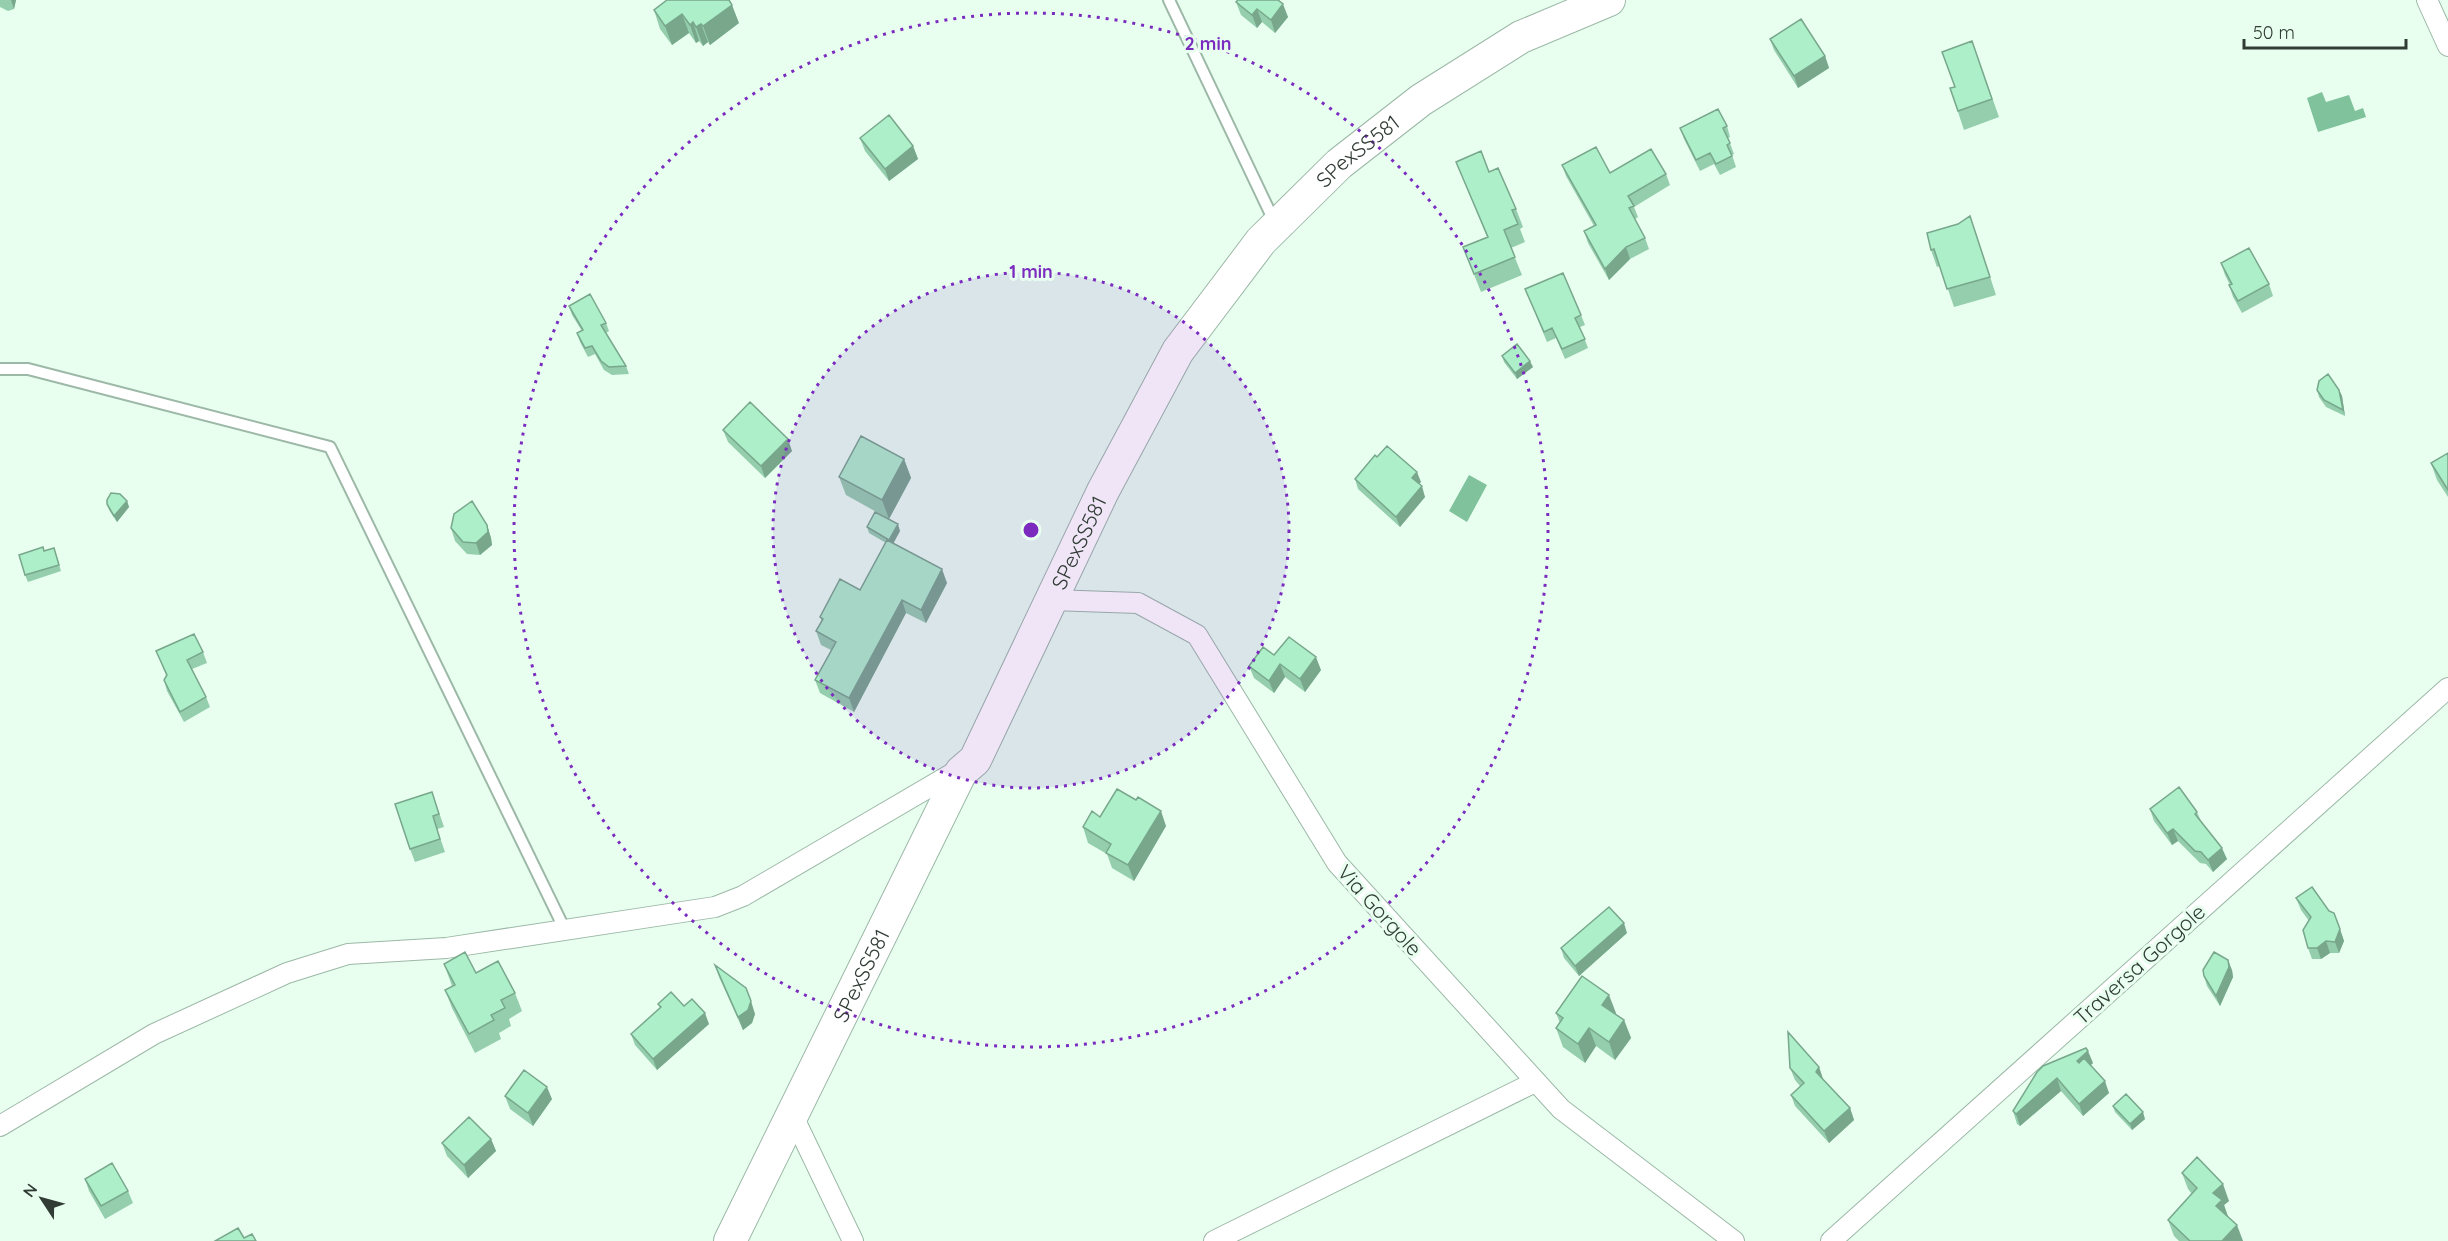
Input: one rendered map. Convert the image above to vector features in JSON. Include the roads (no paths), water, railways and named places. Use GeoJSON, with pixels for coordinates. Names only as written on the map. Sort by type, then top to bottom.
{"type":"FeatureCollection","features":[{"type":"Feature","properties":{"kind":"main road","name":"SPexSS581"},"geometry":{"type":"LineString","coordinates":[[730,1241],[961,772],[975,760],[1102,491],[1179,351],[1261,241],[1339,164],[1421,100],[1521,37],[1609,0]]}},
{"type":"Feature","properties":{"kind":"street"},"geometry":{"type":"LineString","coordinates":[[2427,0],[2448,46]]}},
{"type":"Feature","properties":{"kind":"street","name":"Via Gorgole"},"geometry":{"type":"LineString","coordinates":[[1051,600],[1138,603],[1197,634],[1337,863],[1561,1109],[1734,1241]]}},
{"type":"Feature","properties":{"kind":"street","name":"Traversa Gorgole"},"geometry":{"type":"LineString","coordinates":[[1831,1241],[2448,688]]}},
{"type":"Feature","properties":{"kind":"street"},"geometry":{"type":"LineString","coordinates":[[0,1126],[154,1034],[287,973],[348,954],[447,948],[715,907],[743,896],[975,760]]}},
{"type":"Feature","properties":{"kind":"street"},"geometry":{"type":"LineString","coordinates":[[1214,1241],[1535,1082]]}},
{"type":"Feature","properties":{"kind":"street"},"geometry":{"type":"LineString","coordinates":[[792,1114],[853,1241]]}},
{"type":"Feature","properties":{"kind":"lane"},"geometry":{"type":"LineString","coordinates":[[1169,0],[1276,226]]}},
{"type":"Feature","properties":{"kind":"lane"},"geometry":{"type":"LineString","coordinates":[[0,369],[28,369],[330,447],[565,930]]}}]}
